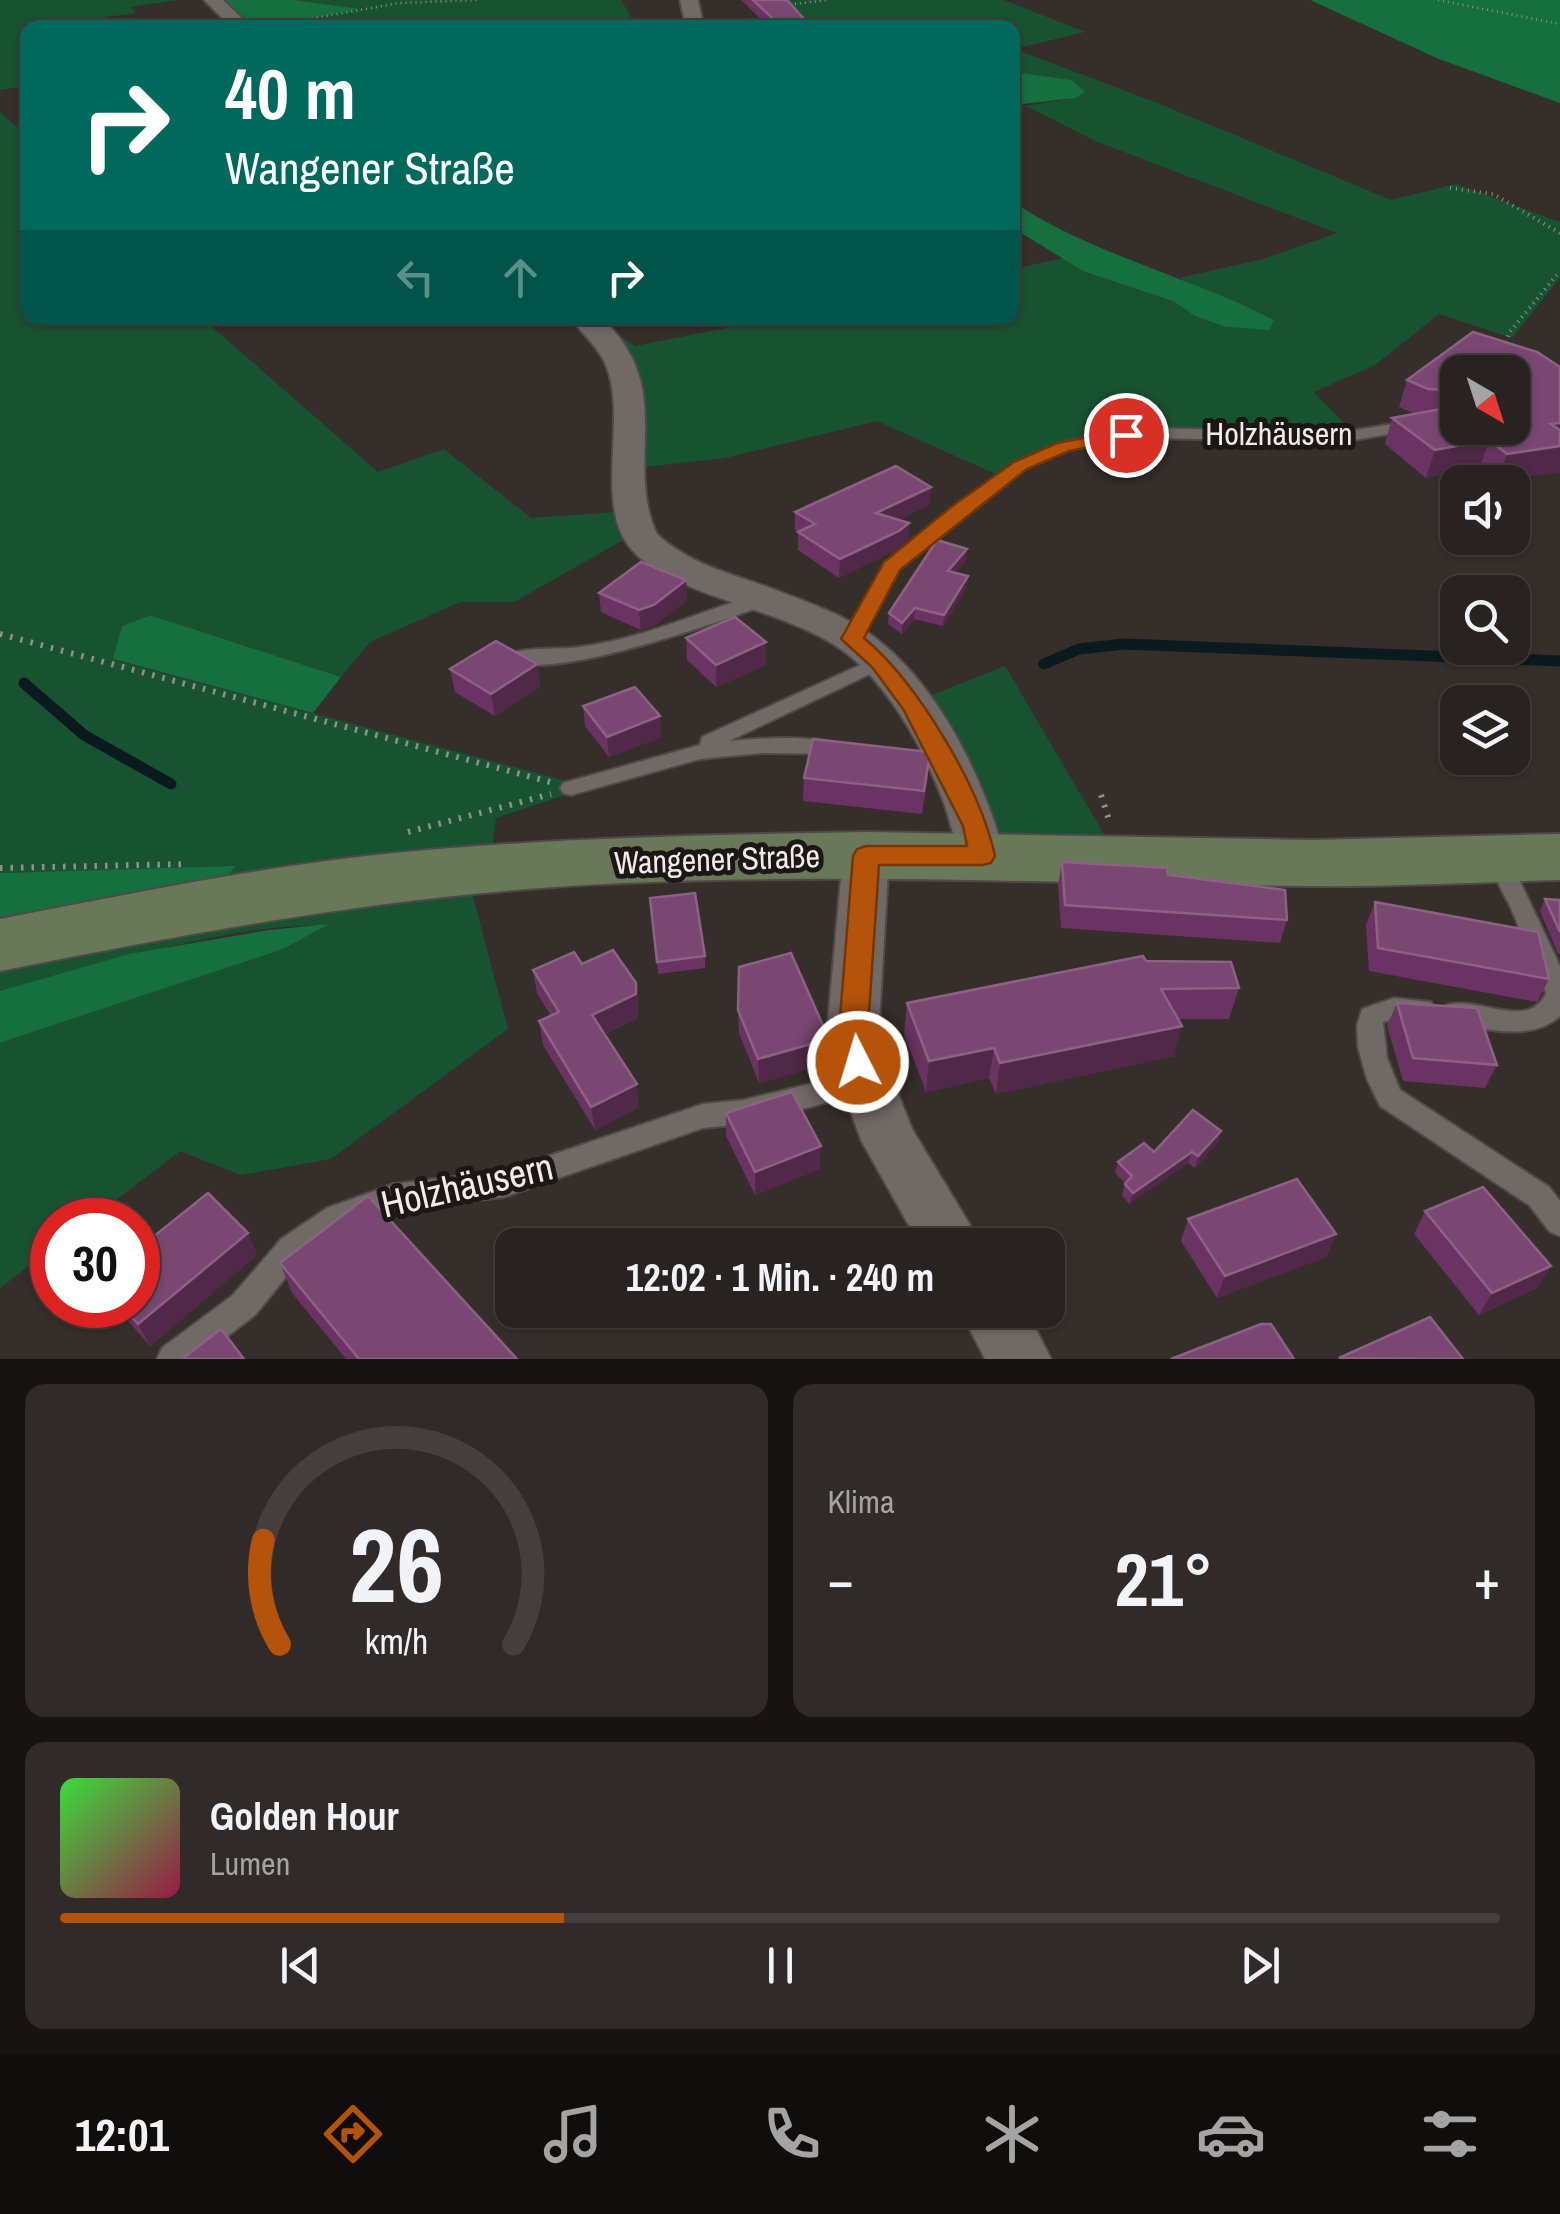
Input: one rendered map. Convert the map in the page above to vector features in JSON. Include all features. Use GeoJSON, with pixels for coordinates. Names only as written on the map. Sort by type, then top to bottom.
{"type":"FeatureCollection","features":[{"type":"Feature","properties":{"kind":"main road","name":"Wangener Straße"},"geometry":{"type":"LineString","coordinates":[[0,945],[199,906],[366,880],[621,860],[982,856],[1312,863],[1560,857]]}},
{"type":"Feature","properties":{"kind":"street"},"geometry":{"type":"LineString","coordinates":[[213,0],[235,20]]}},
{"type":"Feature","properties":{"kind":"street"},"geometry":{"type":"LineString","coordinates":[[593,325],[619,353],[628,381],[631,506],[641,539],[666,560],[764,599],[866,651],[914,707],[936,761],[976,826],[982,856]]}},
{"type":"Feature","properties":{"kind":"street"},"geometry":{"type":"LineString","coordinates":[[866,856],[852,1042],[888,1140],[942,1228]]}},
{"type":"Feature","properties":{"kind":"street"},"geometry":{"type":"LineString","coordinates":[[1002,1328],[1020,1359]]}},
{"type":"Feature","properties":{"kind":"lane","name":"Holzhäusern"},"geometry":{"type":"LineString","coordinates":[[866,651],[892,566],[1020,466],[1064,447],[1105,437],[1147,433],[1344,438],[1429,423]]}},
{"type":"Feature","properties":{"kind":"lane"},"geometry":{"type":"LineString","coordinates":[[514,656],[560,658],[638,644],[764,599]]}},
{"type":"Feature","properties":{"kind":"lane"},"geometry":{"type":"LineString","coordinates":[[689,751],[866,651]]}},
{"type":"Feature","properties":{"kind":"lane"},"geometry":{"type":"LineString","coordinates":[[571,788],[689,751],[736,745],[846,751]]}},
{"type":"Feature","properties":{"kind":"lane"},"geometry":{"type":"LineString","coordinates":[[1497,859],[1523,908],[1559,993],[1555,1008],[1547,1016],[1527,1023],[1394,1008],[1371,1016],[1369,1030],[1380,1082],[1390,1098],[1539,1196],[1560,1223]]}},
{"type":"Feature","properties":{"kind":"lane","name":"Holzhäusern"},"geometry":{"type":"LineString","coordinates":[[173,1359],[244,1305],[291,1249],[337,1218],[394,1197],[504,1184],[704,1116],[744,1112],[864,1082]]}},
{"type":"Feature","properties":{"kind":"path"},"geometry":{"type":"LineString","coordinates":[[298,20],[383,5],[478,0]]}},
{"type":"Feature","properties":{"kind":"path"},"geometry":{"type":"LineString","coordinates":[[784,5],[828,0]]}},
{"type":"Feature","properties":{"kind":"path"},"geometry":{"type":"LineString","coordinates":[[1438,0],[1560,24]]}},
{"type":"Feature","properties":{"kind":"path"},"geometry":{"type":"LineString","coordinates":[[1450,188],[1464,185],[1495,196],[1560,233]]}},
{"type":"Feature","properties":{"kind":"path"},"geometry":{"type":"LineString","coordinates":[[1504,354],[1504,340],[1560,271]]}},
{"type":"Feature","properties":{"kind":"path"},"geometry":{"type":"LineString","coordinates":[[0,634],[571,788]]}},
{"type":"Feature","properties":{"kind":"path"},"geometry":{"type":"LineString","coordinates":[[398,834],[494,812],[571,788]]}},
{"type":"Feature","properties":{"kind":"path"},"geometry":{"type":"LineString","coordinates":[[0,868],[206,863]]}},
{"type":"Feature","properties":{"kind":"green space"},"geometry":{"type":"Polygon","coordinates":[[[0,0],[178,0],[130,7],[136,13],[89,20],[20,20],[20,87],[0,90],[0,0]]]}},
{"type":"Feature","properties":{"kind":"green space"},"geometry":{"type":"Polygon","coordinates":[[[219,0],[293,0],[360,9],[303,20],[239,20],[219,0]]]}},
{"type":"Feature","properties":{"kind":"green space"},"geometry":{"type":"Polygon","coordinates":[[[293,0],[621,0],[633,20],[303,20],[357,9],[293,0]]]}},
{"type":"Feature","properties":{"kind":"green space"},"geometry":{"type":"Polygon","coordinates":[[[777,0],[1004,0],[1085,32],[1020,48],[1020,20],[754,20],[770,17],[777,0]]]}},
{"type":"Feature","properties":{"kind":"green space"},"geometry":{"type":"Polygon","coordinates":[[[1310,0],[1560,0],[1560,103],[1439,59],[1310,0]]]}},
{"type":"Feature","properties":{"kind":"green space"},"geometry":{"type":"Polygon","coordinates":[[[1020,51],[1155,102],[1391,200],[1456,184],[1560,222],[1560,278],[1512,338],[1439,314],[1375,365],[1314,392],[1358,437],[1146,434],[1068,448],[1007,479],[877,421],[725,458],[636,468],[606,327],[635,346],[742,325],[1020,325],[1020,267],[1064,258],[1083,271],[1173,301],[1195,316],[1226,327],[1269,330],[1273,319],[1179,278],[1263,259],[1337,233],[1095,141],[1028,107],[1020,108],[1075,98],[1071,80],[1021,73],[1020,51]]]}},
{"type":"Feature","properties":{"kind":"green space"},"geometry":{"type":"Polygon","coordinates":[[[1020,73],[1072,80],[1085,92],[1075,98],[1020,104],[1020,73]]]}},
{"type":"Feature","properties":{"kind":"green space"},"geometry":{"type":"Polygon","coordinates":[[[0,112],[20,129],[20,325],[210,325],[378,472],[444,449],[531,518],[616,512],[625,539],[514,602],[460,602],[370,642],[341,677],[150,615],[122,626],[114,660],[589,787],[496,818],[492,851],[220,884],[235,867],[0,873],[0,112]]]}},
{"type":"Feature","properties":{"kind":"green space"},"geometry":{"type":"Polygon","coordinates":[[[1020,206],[1076,237],[1274,320],[1269,330],[1226,327],[1195,316],[1173,301],[1083,271],[1020,232],[1020,206]]]}},
{"type":"Feature","properties":{"kind":"green space"},"geometry":{"type":"Polygon","coordinates":[[[150,615],[341,677],[313,713],[113,659],[122,626],[150,615]]]}},
{"type":"Feature","properties":{"kind":"green space"},"geometry":{"type":"Polygon","coordinates":[[[1005,666],[1105,836],[967,836],[911,703],[1005,666]]]}},
{"type":"Feature","properties":{"kind":"green space"},"geometry":{"type":"Polygon","coordinates":[[[236,866],[220,884],[0,926],[0,873],[236,866]]]}},
{"type":"Feature","properties":{"kind":"green space"},"geometry":{"type":"Polygon","coordinates":[[[472,893],[508,1029],[331,1159],[241,1175],[180,1151],[119,1198],[30,1198],[30,1265],[0,1288],[0,1043],[283,949],[326,925],[243,932],[202,940],[0,991],[0,964],[304,909],[472,893]]]}},
{"type":"Feature","properties":{"kind":"green space"},"geometry":{"type":"Polygon","coordinates":[[[329,924],[283,949],[0,1043],[0,991],[129,954],[329,924]]]}},
{"type":"Feature","properties":{"kind":"building"},"geometry":{"type":"Polygon","coordinates":[[[753,0],[787,0],[804,19],[803,20],[774,20],[753,0]]]}},
{"type":"Feature","properties":{"kind":"building"},"geometry":{"type":"Polygon","coordinates":[[[1473,332],[1537,352],[1560,367],[1560,423],[1551,424],[1560,430],[1560,446],[1507,454],[1495,445],[1530,445],[1530,355],[1441,355],[1473,332]]]}},
{"type":"Feature","properties":{"kind":"building"},"geometry":{"type":"Polygon","coordinates":[[[1440,356],[1440,390],[1407,380],[1440,356]]]}},
{"type":"Feature","properties":{"kind":"building"},"geometry":{"type":"Polygon","coordinates":[[[1440,409],[1440,445],[1462,445],[1435,450],[1392,418],[1440,409]]]}},
{"type":"Feature","properties":{"kind":"building"},"geometry":{"type":"Polygon","coordinates":[[[896,466],[931,487],[876,513],[909,523],[899,531],[840,559],[798,532],[815,524],[795,512],[896,466]]]}},
{"type":"Feature","properties":{"kind":"building"},"geometry":{"type":"Polygon","coordinates":[[[937,540],[967,549],[948,571],[968,576],[944,615],[915,608],[902,623],[889,613],[937,540]]]}},
{"type":"Feature","properties":{"kind":"building"},"geometry":{"type":"Polygon","coordinates":[[[641,562],[686,580],[654,605],[639,610],[599,593],[641,562]]]}},
{"type":"Feature","properties":{"kind":"building"},"geometry":{"type":"Polygon","coordinates":[[[735,617],[766,642],[716,665],[686,638],[735,617]]]}},
{"type":"Feature","properties":{"kind":"building"},"geometry":{"type":"Polygon","coordinates":[[[496,641],[537,664],[491,694],[450,669],[496,641]]]}},
{"type":"Feature","properties":{"kind":"building"},"geometry":{"type":"Polygon","coordinates":[[[635,687],[660,716],[607,737],[583,706],[635,687]]]}},
{"type":"Feature","properties":{"kind":"building"},"geometry":{"type":"Polygon","coordinates":[[[813,739],[930,752],[924,791],[804,778],[813,739]]]}},
{"type":"Feature","properties":{"kind":"building"},"geometry":{"type":"Polygon","coordinates":[[[1062,862],[1167,868],[1168,875],[1285,890],[1287,920],[1065,905],[1062,862]]]}},
{"type":"Feature","properties":{"kind":"building"},"geometry":{"type":"Polygon","coordinates":[[[695,893],[705,956],[657,962],[650,898],[695,893]]]}},
{"type":"Feature","properties":{"kind":"building"},"geometry":{"type":"Polygon","coordinates":[[[1545,899],[1560,900],[1560,932],[1545,899]]]}},
{"type":"Feature","properties":{"kind":"building"},"geometry":{"type":"Polygon","coordinates":[[[1375,902],[1538,932],[1549,979],[1378,948],[1375,902]]]}},
{"type":"Feature","properties":{"kind":"building"},"geometry":{"type":"Polygon","coordinates":[[[613,950],[636,983],[636,994],[592,1015],[637,1084],[591,1107],[539,1021],[559,1012],[533,970],[574,952],[582,964],[613,950]]]}},
{"type":"Feature","properties":{"kind":"building"},"geometry":{"type":"Polygon","coordinates":[[[791,953],[829,1039],[758,1059],[738,1010],[739,967],[791,953]]]}},
{"type":"Feature","properties":{"kind":"building"},"geometry":{"type":"Polygon","coordinates":[[[1143,956],[1146,961],[1231,962],[1239,988],[1161,989],[1182,1026],[1000,1063],[994,1048],[929,1061],[907,1003],[1143,956]]]}},
{"type":"Feature","properties":{"kind":"building"},"geometry":{"type":"Polygon","coordinates":[[[1397,1003],[1477,1008],[1497,1065],[1413,1058],[1397,1003]]]}},
{"type":"Feature","properties":{"kind":"building"},"geometry":{"type":"Polygon","coordinates":[[[792,1092],[821,1146],[755,1172],[726,1113],[792,1092]]]}},
{"type":"Feature","properties":{"kind":"building"},"geometry":{"type":"Polygon","coordinates":[[[1193,1110],[1221,1131],[1198,1156],[1192,1152],[1133,1193],[1125,1184],[1132,1176],[1118,1162],[1144,1143],[1154,1152],[1193,1110]]]}},
{"type":"Feature","properties":{"kind":"building"},"geometry":{"type":"Polygon","coordinates":[[[1297,1179],[1336,1234],[1225,1276],[1188,1219],[1297,1179]]]}},
{"type":"Feature","properties":{"kind":"building"},"geometry":{"type":"Polygon","coordinates":[[[1483,1187],[1551,1266],[1492,1293],[1425,1211],[1483,1187]]]}},
{"type":"Feature","properties":{"kind":"building"},"geometry":{"type":"Polygon","coordinates":[[[208,1193],[248,1233],[160,1306],[160,1231],[208,1193]]]}},
{"type":"Feature","properties":{"kind":"building"},"geometry":{"type":"Polygon","coordinates":[[[368,1196],[517,1359],[359,1359],[280,1263],[368,1196]]]}},
{"type":"Feature","properties":{"kind":"building"},"geometry":{"type":"Polygon","coordinates":[[[1430,1317],[1463,1359],[1339,1358],[1430,1317]]]}},
{"type":"Feature","properties":{"kind":"building"},"geometry":{"type":"Polygon","coordinates":[[[1261,1324],[1271,1324],[1294,1359],[1171,1359],[1261,1324]]]}},
{"type":"Feature","properties":{"kind":"building"},"geometry":{"type":"Polygon","coordinates":[[[221,1329],[244,1359],[182,1359],[221,1329]]]}},
{"type":"Feature","properties":{"kind":"waterway"},"geometry":{"type":"LineString","coordinates":[[1044,664],[1079,649],[1124,644],[1560,661]]}},
{"type":"Feature","properties":{"kind":"waterway"},"geometry":{"type":"LineString","coordinates":[[24,683],[84,735],[171,784]]}},
{"type":"Feature","properties":{"kind":"route"},"geometry":{"type":"LineString","coordinates":[[858,1062],[852,1042],[866,856],[982,856],[976,826],[914,707],[880,662],[852,639],[892,566],[958,512],[1020,466],[1064,447],[1126,435]]}}]}
